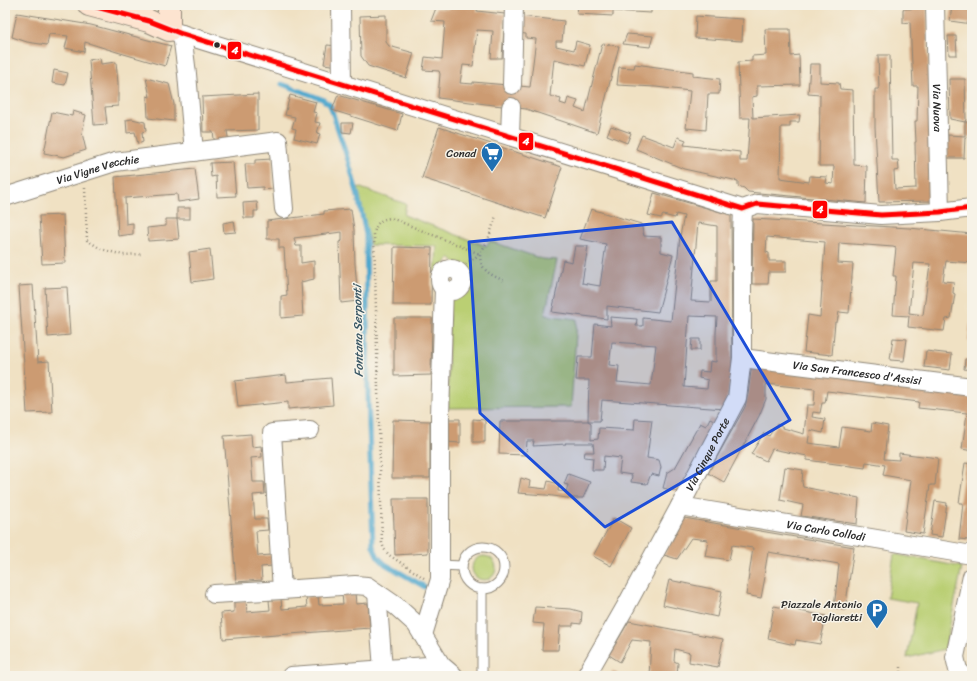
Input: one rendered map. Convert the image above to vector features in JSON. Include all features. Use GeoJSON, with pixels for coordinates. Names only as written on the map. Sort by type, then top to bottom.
{"type":"FeatureCollection","features":[{"type":"Feature","properties":{"kind":"main road"},"geometry":{"type":"LineString","coordinates":[[89,5],[149,21],[175,32]]}},
{"type":"Feature","properties":{"kind":"main road"},"geometry":{"type":"LineString","coordinates":[[149,21],[158,17],[168,5]]}},
{"type":"Feature","properties":{"kind":"main road"},"geometry":{"type":"LineString","coordinates":[[168,5],[175,32]]}},
{"type":"Feature","properties":{"kind":"street"},"geometry":{"type":"LineString","coordinates":[[341,5],[342,84]]}},
{"type":"Feature","properties":{"kind":"street"},"geometry":{"type":"LineString","coordinates":[[512,85],[514,5]]}},
{"type":"Feature","properties":{"kind":"street","name":"Via Nuova"},"geometry":{"type":"LineString","coordinates":[[935,5],[940,212]]}},
{"type":"Feature","properties":{"kind":"street"},"geometry":{"type":"LineString","coordinates":[[175,32],[743,209],[757,204],[881,215],[940,212],[972,208]]}},
{"type":"Feature","properties":{"kind":"street"},"geometry":{"type":"LineString","coordinates":[[175,32],[187,74],[194,152]]}},
{"type":"Feature","properties":{"kind":"street"},"geometry":{"type":"LineString","coordinates":[[510,136],[511,107]]}},
{"type":"Feature","properties":{"kind":"street","name":"Via Vigne Vecchie"},"geometry":{"type":"LineString","coordinates":[[5,197],[115,162],[278,141],[284,209]]}},
{"type":"Feature","properties":{"kind":"street","name":"Via Cinque Porte"},"geometry":{"type":"LineString","coordinates":[[586,676],[629,600],[737,398],[742,358],[743,209]]}},
{"type":"Feature","properties":{"kind":"street"},"geometry":{"type":"LineString","coordinates":[[423,635],[440,579],[440,416],[444,288],[440,282],[440,279],[443,272],[450,269],[456,271]]}},
{"type":"Feature","properties":{"kind":"street","name":"Via San Francesco d'Assisi"},"geometry":{"type":"LineString","coordinates":[[742,358],[972,386]]}},
{"type":"Feature","properties":{"kind":"street"},"geometry":{"type":"LineString","coordinates":[[282,590],[272,433],[310,430]]}},
{"type":"Feature","properties":{"kind":"street","name":"Via Carlo Collodi"},"geometry":{"type":"LineString","coordinates":[[680,506],[972,555]]}},
{"type":"Feature","properties":{"kind":"street"},"geometry":{"type":"LineString","coordinates":[[964,676],[958,670],[955,657],[972,576]]}},
{"type":"Feature","properties":{"kind":"street"},"geometry":{"type":"LineString","coordinates":[[214,594],[355,585],[367,586],[396,606],[416,624],[448,671]]}},
{"type":"Feature","properties":{"kind":"street"},"geometry":{"type":"LineString","coordinates":[[377,592],[383,670]]}},
{"type":"Feature","properties":{"kind":"street"},"geometry":{"type":"LineString","coordinates":[[291,676],[383,670],[448,671]]}},
{"type":"Feature","properties":{"kind":"lane"},"geometry":{"type":"LineString","coordinates":[[482,547],[495,550],[503,560],[505,567],[501,580],[496,585],[491,588],[482,589],[470,585],[463,573],[462,566],[464,559],[469,553],[482,547]]}},
{"type":"Feature","properties":{"kind":"lane"},"geometry":{"type":"LineString","coordinates":[[440,565],[462,566]]}},
{"type":"Feature","properties":{"kind":"lane"},"geometry":{"type":"LineString","coordinates":[[482,589],[482,676]]}},
{"type":"Feature","properties":{"kind":"path"},"geometry":{"type":"LineString","coordinates":[[84,172],[87,240],[101,249],[123,255],[142,254]]}},
{"type":"Feature","properties":{"kind":"path"},"geometry":{"type":"LineString","coordinates":[[456,271],[480,254],[488,240],[496,216]]}},
{"type":"Feature","properties":{"kind":"path"},"geometry":{"type":"LineString","coordinates":[[438,587],[389,555],[384,549],[382,543],[374,234],[379,222],[384,219],[391,218],[480,254]]}},
{"type":"Feature","properties":{"kind":"path"},"geometry":{"type":"LineString","coordinates":[[480,254],[480,262],[484,269],[504,281]]}},
{"type":"Feature","properties":{"kind":"path"},"geometry":{"type":"LineString","coordinates":[[900,676],[901,667]]}},
{"type":"Feature","properties":{"kind":"highlighted area"},"geometry":{"type":"Polygon","coordinates":[[[672,222],[790,420],[605,527],[480,413],[469,242],[672,222]]]}},
{"type":"Feature","properties":{"kind":"green space"},"geometry":{"type":"Polygon","coordinates":[[[358,187],[406,204],[404,215],[486,246],[490,241],[542,259],[557,260],[545,315],[577,319],[571,407],[448,408],[449,297],[467,291],[470,275],[450,257],[435,277],[437,246],[370,245],[358,187]]]}},
{"type":"Feature","properties":{"kind":"green space"},"geometry":{"type":"Polygon","coordinates":[[[894,554],[962,567],[945,649],[907,658],[917,603],[887,598],[894,554]]]}},
{"type":"Feature","properties":{"kind":"green space"},"geometry":{"type":"Polygon","coordinates":[[[484,556],[489,557],[495,563],[495,573],[489,579],[484,580],[479,579],[473,573],[472,568],[473,563],[479,557],[484,556]]]}},
{"type":"Feature","properties":{"kind":"building"},"geometry":{"type":"Polygon","coordinates":[[[448,5],[478,5],[477,11],[505,14],[502,58],[491,58],[493,31],[477,30],[473,66],[463,65],[460,83],[473,84],[473,82],[530,87],[536,39],[526,38],[526,34],[517,33],[520,16],[564,21],[562,41],[556,41],[556,46],[574,50],[576,41],[590,45],[585,66],[554,59],[550,96],[561,99],[560,103],[566,105],[568,98],[578,101],[575,108],[585,112],[602,44],[619,46],[597,133],[526,109],[438,98],[439,71],[423,70],[425,57],[442,59],[445,22],[431,21],[436,8],[448,9],[448,5]]]}},
{"type":"Feature","properties":{"kind":"building"},"geometry":{"type":"Polygon","coordinates":[[[578,5],[651,5],[651,13],[613,11],[613,16],[577,14],[578,5]]]}},
{"type":"Feature","properties":{"kind":"building"},"geometry":{"type":"Polygon","coordinates":[[[952,5],[972,5],[972,24],[950,21],[952,5]]]}},
{"type":"Feature","properties":{"kind":"building"},"geometry":{"type":"Polygon","coordinates":[[[927,8],[932,201],[879,202],[875,127],[875,89],[879,89],[878,55],[890,55],[892,160],[898,160],[899,170],[894,171],[895,189],[916,188],[915,121],[917,121],[918,86],[913,86],[910,22],[903,23],[903,9],[927,8]]]}},
{"type":"Feature","properties":{"kind":"building"},"geometry":{"type":"Polygon","coordinates":[[[17,13],[91,25],[171,46],[165,66],[85,42],[84,52],[65,48],[68,36],[49,34],[47,45],[27,42],[12,37],[17,13]]]}},
{"type":"Feature","properties":{"kind":"building"},"geometry":{"type":"Polygon","coordinates":[[[386,15],[386,42],[389,46],[414,53],[406,78],[368,66],[361,56],[360,16],[386,15]]]}},
{"type":"Feature","properties":{"kind":"building"},"geometry":{"type":"Polygon","coordinates":[[[696,16],[743,19],[742,41],[695,38],[696,16]]]}},
{"type":"Feature","properties":{"kind":"building"},"geometry":{"type":"Polygon","coordinates":[[[765,29],[790,29],[791,56],[799,55],[800,85],[757,86],[757,96],[752,97],[753,118],[800,115],[799,122],[790,122],[790,127],[781,127],[780,178],[809,182],[810,176],[827,177],[826,183],[833,184],[834,166],[819,166],[820,95],[808,94],[810,64],[820,64],[820,82],[839,83],[840,89],[853,90],[854,165],[867,166],[866,203],[748,192],[744,188],[738,186],[738,181],[684,169],[636,149],[642,135],[674,147],[678,137],[686,140],[684,145],[740,152],[740,161],[747,161],[750,118],[740,118],[738,62],[752,61],[752,56],[766,55],[765,29]]]}},
{"type":"Feature","properties":{"kind":"building"},"geometry":{"type":"Polygon","coordinates":[[[627,34],[653,36],[650,47],[623,44],[627,34]]]}},
{"type":"Feature","properties":{"kind":"building"},"geometry":{"type":"Polygon","coordinates":[[[948,36],[956,36],[957,55],[949,55],[948,36]]]}},
{"type":"Feature","properties":{"kind":"building"},"geometry":{"type":"Polygon","coordinates":[[[327,45],[337,46],[338,66],[324,64],[327,45]]]}},
{"type":"Feature","properties":{"kind":"building"},"geometry":{"type":"Polygon","coordinates":[[[100,58],[101,64],[116,62],[118,106],[105,107],[107,124],[94,125],[89,60],[100,58]]]}},
{"type":"Feature","properties":{"kind":"building"},"geometry":{"type":"Polygon","coordinates":[[[635,64],[693,72],[693,76],[720,79],[719,94],[708,94],[706,130],[686,128],[690,91],[656,87],[617,85],[619,67],[634,68],[635,64]]]}},
{"type":"Feature","properties":{"kind":"building"},"geometry":{"type":"Polygon","coordinates":[[[54,70],[68,73],[65,85],[52,83],[54,70]]]}},
{"type":"Feature","properties":{"kind":"building"},"geometry":{"type":"Polygon","coordinates":[[[146,78],[169,84],[174,104],[174,121],[148,118],[147,96],[150,97],[146,78]]]}},
{"type":"Feature","properties":{"kind":"building"},"geometry":{"type":"Polygon","coordinates":[[[949,79],[965,79],[965,122],[950,119],[949,79]]]}},
{"type":"Feature","properties":{"kind":"building"},"geometry":{"type":"Polygon","coordinates":[[[258,94],[258,130],[227,131],[229,143],[215,145],[213,132],[203,132],[202,97],[258,94]]]}},
{"type":"Feature","properties":{"kind":"building"},"geometry":{"type":"Polygon","coordinates":[[[290,95],[316,102],[313,112],[317,113],[315,122],[320,123],[317,133],[320,134],[317,144],[294,138],[296,129],[292,128],[295,117],[285,115],[290,95]]]}},
{"type":"Feature","properties":{"kind":"building"},"geometry":{"type":"Polygon","coordinates":[[[338,95],[402,114],[398,131],[332,110],[338,95]]]}},
{"type":"Feature","properties":{"kind":"building"},"geometry":{"type":"Polygon","coordinates":[[[73,111],[86,115],[82,133],[86,150],[64,157],[44,153],[52,112],[72,116],[73,111]]]}},
{"type":"Feature","properties":{"kind":"building"},"geometry":{"type":"Polygon","coordinates":[[[132,119],[145,122],[146,131],[142,132],[143,142],[138,144],[135,132],[127,133],[126,120],[132,119]]]}},
{"type":"Feature","properties":{"kind":"building"},"geometry":{"type":"Polygon","coordinates":[[[965,122],[972,122],[972,138],[965,137],[964,158],[947,158],[948,135],[965,136],[965,122]]]}},
{"type":"Feature","properties":{"kind":"building"},"geometry":{"type":"Polygon","coordinates":[[[342,123],[353,123],[351,133],[342,132],[342,123]]]}},
{"type":"Feature","properties":{"kind":"building"},"geometry":{"type":"Polygon","coordinates":[[[611,126],[631,133],[627,143],[607,135],[611,126]]]}},
{"type":"Feature","properties":{"kind":"building","name":"Conad"},"geometry":{"type":"Polygon","coordinates":[[[439,127],[562,167],[545,218],[422,178],[439,127]]]}},
{"type":"Feature","properties":{"kind":"building"},"geometry":{"type":"Polygon","coordinates":[[[272,159],[273,189],[263,190],[263,187],[247,188],[245,164],[255,164],[255,160],[272,159]]]}},
{"type":"Feature","properties":{"kind":"building"},"geometry":{"type":"Polygon","coordinates":[[[233,162],[236,196],[217,197],[216,176],[211,177],[210,163],[233,162]]]}},
{"type":"Feature","properties":{"kind":"building"},"geometry":{"type":"Polygon","coordinates":[[[195,169],[199,199],[178,202],[177,194],[125,198],[126,224],[133,223],[133,234],[118,236],[115,177],[195,169]]]}},
{"type":"Feature","properties":{"kind":"building"},"geometry":{"type":"Polygon","coordinates":[[[654,193],[731,215],[732,364],[728,395],[724,409],[602,400],[600,421],[588,421],[589,380],[576,380],[578,357],[592,357],[595,324],[611,326],[610,317],[637,319],[636,326],[643,326],[643,318],[671,321],[680,236],[684,216],[676,214],[675,218],[663,215],[661,218],[648,215],[654,193]],[[698,223],[691,301],[711,302],[711,281],[717,281],[717,226],[698,223]],[[689,316],[684,387],[707,389],[708,380],[699,378],[700,371],[709,372],[710,361],[716,362],[717,317],[689,316]],[[612,342],[609,365],[619,366],[617,382],[651,385],[656,345],[612,342]]]}},
{"type":"Feature","properties":{"kind":"building"},"geometry":{"type":"Polygon","coordinates":[[[257,202],[258,211],[254,211],[254,218],[244,218],[243,203],[257,202]]]}},
{"type":"Feature","properties":{"kind":"building"},"geometry":{"type":"Polygon","coordinates":[[[177,208],[190,208],[190,219],[177,219],[177,208]]]}},
{"type":"Feature","properties":{"kind":"building"},"geometry":{"type":"Polygon","coordinates":[[[351,209],[354,230],[358,301],[341,303],[339,242],[342,241],[342,232],[294,238],[296,246],[301,246],[301,263],[314,261],[314,279],[301,282],[303,316],[281,318],[281,296],[287,295],[284,248],[279,248],[279,239],[267,239],[267,221],[324,214],[324,211],[351,209]]]}},
{"type":"Feature","properties":{"kind":"building"},"geometry":{"type":"Polygon","coordinates":[[[591,209],[641,224],[644,236],[661,237],[661,252],[673,255],[658,312],[607,306],[607,319],[552,312],[563,260],[572,262],[575,246],[588,246],[582,283],[600,286],[606,244],[580,239],[591,209]]]}},
{"type":"Feature","properties":{"kind":"building"},"geometry":{"type":"Polygon","coordinates":[[[63,215],[65,263],[42,264],[39,216],[63,215]]]}},
{"type":"Feature","properties":{"kind":"building"},"geometry":{"type":"Polygon","coordinates":[[[166,219],[177,219],[179,239],[148,241],[147,228],[166,226],[166,219]]]}},
{"type":"Feature","properties":{"kind":"building"},"geometry":{"type":"Polygon","coordinates":[[[753,219],[909,228],[972,234],[972,263],[946,261],[943,281],[954,282],[953,293],[955,294],[951,318],[946,319],[944,331],[908,327],[909,316],[893,315],[896,276],[893,276],[896,248],[893,247],[839,243],[838,263],[853,264],[849,313],[839,312],[837,322],[835,322],[832,355],[804,352],[808,315],[820,317],[825,242],[767,237],[766,252],[769,253],[769,261],[786,261],[786,272],[769,272],[768,284],[752,284],[753,219]],[[914,263],[909,313],[923,315],[930,264],[914,263]]]}},
{"type":"Feature","properties":{"kind":"building"},"geometry":{"type":"Polygon","coordinates":[[[234,221],[236,232],[224,233],[223,223],[234,221]]]}},
{"type":"Feature","properties":{"kind":"building"},"geometry":{"type":"Polygon","coordinates":[[[394,247],[432,248],[431,305],[393,305],[394,247]]]}},
{"type":"Feature","properties":{"kind":"building"},"geometry":{"type":"Polygon","coordinates":[[[210,249],[213,279],[192,282],[189,252],[210,249]]]}},
{"type":"Feature","properties":{"kind":"building"},"geometry":{"type":"Polygon","coordinates":[[[33,285],[38,362],[49,361],[52,412],[27,413],[19,286],[33,285]]]}},
{"type":"Feature","properties":{"kind":"building"},"geometry":{"type":"Polygon","coordinates":[[[67,287],[70,335],[48,337],[45,288],[67,287]]]}},
{"type":"Feature","properties":{"kind":"building"},"geometry":{"type":"Polygon","coordinates":[[[394,318],[432,318],[431,375],[394,376],[394,318]]]}},
{"type":"Feature","properties":{"kind":"building"},"geometry":{"type":"Polygon","coordinates":[[[970,324],[972,324],[972,342],[968,341],[970,324]]]}},
{"type":"Feature","properties":{"kind":"building"},"geometry":{"type":"Polygon","coordinates":[[[893,338],[907,339],[904,361],[890,360],[893,338]]]}},
{"type":"Feature","properties":{"kind":"building"},"geometry":{"type":"Polygon","coordinates":[[[692,339],[700,339],[700,350],[691,350],[692,339]]]}},
{"type":"Feature","properties":{"kind":"building"},"geometry":{"type":"Polygon","coordinates":[[[926,351],[952,354],[950,370],[924,367],[926,351]]]}},
{"type":"Feature","properties":{"kind":"building"},"geometry":{"type":"Polygon","coordinates":[[[965,359],[972,360],[972,370],[964,369],[965,359]]]}},
{"type":"Feature","properties":{"kind":"building"},"geometry":{"type":"Polygon","coordinates":[[[752,363],[972,390],[972,451],[962,449],[967,413],[918,408],[919,402],[827,391],[825,403],[822,403],[820,413],[813,412],[812,417],[825,419],[823,433],[810,430],[808,443],[839,447],[842,427],[871,431],[872,423],[888,426],[884,459],[899,460],[899,453],[938,458],[935,485],[930,485],[923,534],[904,531],[911,480],[883,475],[885,465],[866,462],[865,468],[807,460],[807,456],[772,449],[766,461],[751,454],[764,433],[769,436],[777,424],[783,428],[804,434],[807,405],[814,405],[815,389],[766,384],[766,399],[759,416],[724,482],[708,473],[745,407],[752,363]]]}},
{"type":"Feature","properties":{"kind":"building"},"geometry":{"type":"Polygon","coordinates":[[[286,375],[287,382],[331,378],[333,405],[288,409],[288,402],[238,407],[235,381],[286,375]]]}},
{"type":"Feature","properties":{"kind":"building"},"geometry":{"type":"Polygon","coordinates":[[[710,418],[716,421],[679,492],[663,488],[667,473],[675,468],[700,423],[706,426],[710,418]]]}},
{"type":"Feature","properties":{"kind":"building"},"geometry":{"type":"Polygon","coordinates":[[[446,419],[460,419],[460,443],[446,442],[446,419]]]}},
{"type":"Feature","properties":{"kind":"building"},"geometry":{"type":"Polygon","coordinates":[[[473,419],[485,420],[485,442],[473,442],[473,419]]]}},
{"type":"Feature","properties":{"kind":"building"},"geometry":{"type":"Polygon","coordinates":[[[635,419],[652,420],[647,458],[659,460],[661,467],[659,476],[651,474],[647,484],[631,482],[632,475],[619,473],[621,458],[604,456],[603,470],[592,470],[593,458],[584,457],[585,452],[594,452],[593,443],[565,443],[566,444],[533,446],[534,441],[527,441],[526,455],[499,454],[500,421],[588,421],[591,423],[591,440],[598,439],[599,428],[634,430],[635,419]]]}},
{"type":"Feature","properties":{"kind":"building"},"geometry":{"type":"Polygon","coordinates":[[[393,420],[430,421],[430,478],[392,478],[393,420]]]}},
{"type":"Feature","properties":{"kind":"building"},"geometry":{"type":"Polygon","coordinates":[[[251,434],[252,447],[261,446],[262,457],[251,458],[253,482],[264,482],[265,494],[253,495],[255,519],[267,519],[268,530],[256,531],[258,556],[271,555],[272,566],[261,567],[262,580],[236,582],[224,436],[251,434]]]}},
{"type":"Feature","properties":{"kind":"building"},"geometry":{"type":"Polygon","coordinates":[[[965,463],[972,464],[972,510],[968,540],[959,539],[963,503],[959,503],[965,463]]]}},
{"type":"Feature","properties":{"kind":"building"},"geometry":{"type":"Polygon","coordinates":[[[785,467],[803,470],[803,487],[859,498],[857,524],[801,516],[803,505],[780,500],[785,467]]]}},
{"type":"Feature","properties":{"kind":"building"},"geometry":{"type":"Polygon","coordinates":[[[568,474],[590,482],[583,498],[567,498],[518,493],[521,478],[530,481],[529,487],[546,489],[548,481],[559,484],[558,491],[566,492],[568,485],[564,484],[568,474]]]}},
{"type":"Feature","properties":{"kind":"building"},"geometry":{"type":"Polygon","coordinates":[[[393,499],[428,499],[428,553],[395,555],[393,499]]]}},
{"type":"Feature","properties":{"kind":"building"},"geometry":{"type":"Polygon","coordinates":[[[935,501],[947,503],[942,537],[930,535],[935,501]]]}},
{"type":"Feature","properties":{"kind":"building"},"geometry":{"type":"Polygon","coordinates":[[[614,518],[631,528],[611,566],[593,556],[614,518]]]}},
{"type":"Feature","properties":{"kind":"building"},"geometry":{"type":"Polygon","coordinates":[[[684,518],[854,547],[845,610],[834,608],[839,564],[768,552],[761,598],[746,595],[753,548],[732,545],[729,560],[705,556],[708,540],[691,538],[677,559],[664,555],[684,518]]]}},
{"type":"Feature","properties":{"kind":"building"},"geometry":{"type":"Polygon","coordinates":[[[669,580],[722,591],[717,617],[663,605],[669,580]]]}},
{"type":"Feature","properties":{"kind":"building"},"geometry":{"type":"Polygon","coordinates":[[[355,593],[356,604],[368,603],[370,628],[223,639],[221,613],[234,612],[234,602],[246,601],[247,612],[270,610],[269,600],[281,599],[282,609],[307,607],[306,597],[318,596],[319,605],[343,604],[342,594],[355,593]]]}},
{"type":"Feature","properties":{"kind":"building"},"geometry":{"type":"Polygon","coordinates":[[[774,606],[826,616],[820,644],[796,640],[795,645],[768,639],[774,606]]]}},
{"type":"Feature","properties":{"kind":"building"},"geometry":{"type":"Polygon","coordinates":[[[535,607],[571,609],[582,612],[581,624],[573,623],[573,626],[560,626],[558,650],[542,650],[544,624],[533,623],[535,607]]]}},
{"type":"Feature","properties":{"kind":"building"},"geometry":{"type":"Polygon","coordinates":[[[629,621],[723,639],[718,667],[689,662],[690,653],[675,649],[674,661],[678,663],[677,676],[649,676],[651,642],[632,640],[620,662],[609,655],[629,621]]]}},
{"type":"Feature","properties":{"kind":"building"},"geometry":{"type":"Polygon","coordinates":[[[613,671],[621,676],[610,676],[613,671]]]}},
{"type":"Feature","properties":{"kind":"waterway","name":"Fontana Serponti"},"geometry":{"type":"LineString","coordinates":[[282,84],[322,99],[330,105],[348,160],[357,192],[366,235],[368,395],[373,546],[378,557],[385,564],[425,587]]}},
{"type":"Feature","properties":{"kind":"transit line","name":"4"},"geometry":{"type":"LineString","coordinates":[[89,5],[149,21],[182,34],[743,209],[757,204],[881,215],[940,212],[972,208]]}},
{"type":"Feature","properties":{"kind":"place","name":"Conad"},"geometry":{"type":"Point","coordinates":[492,172]}},
{"type":"Feature","properties":{"kind":"place","name":"Piazzale Antonio Tagliaretti"},"geometry":{"type":"Point","coordinates":[877,630]}}]}
